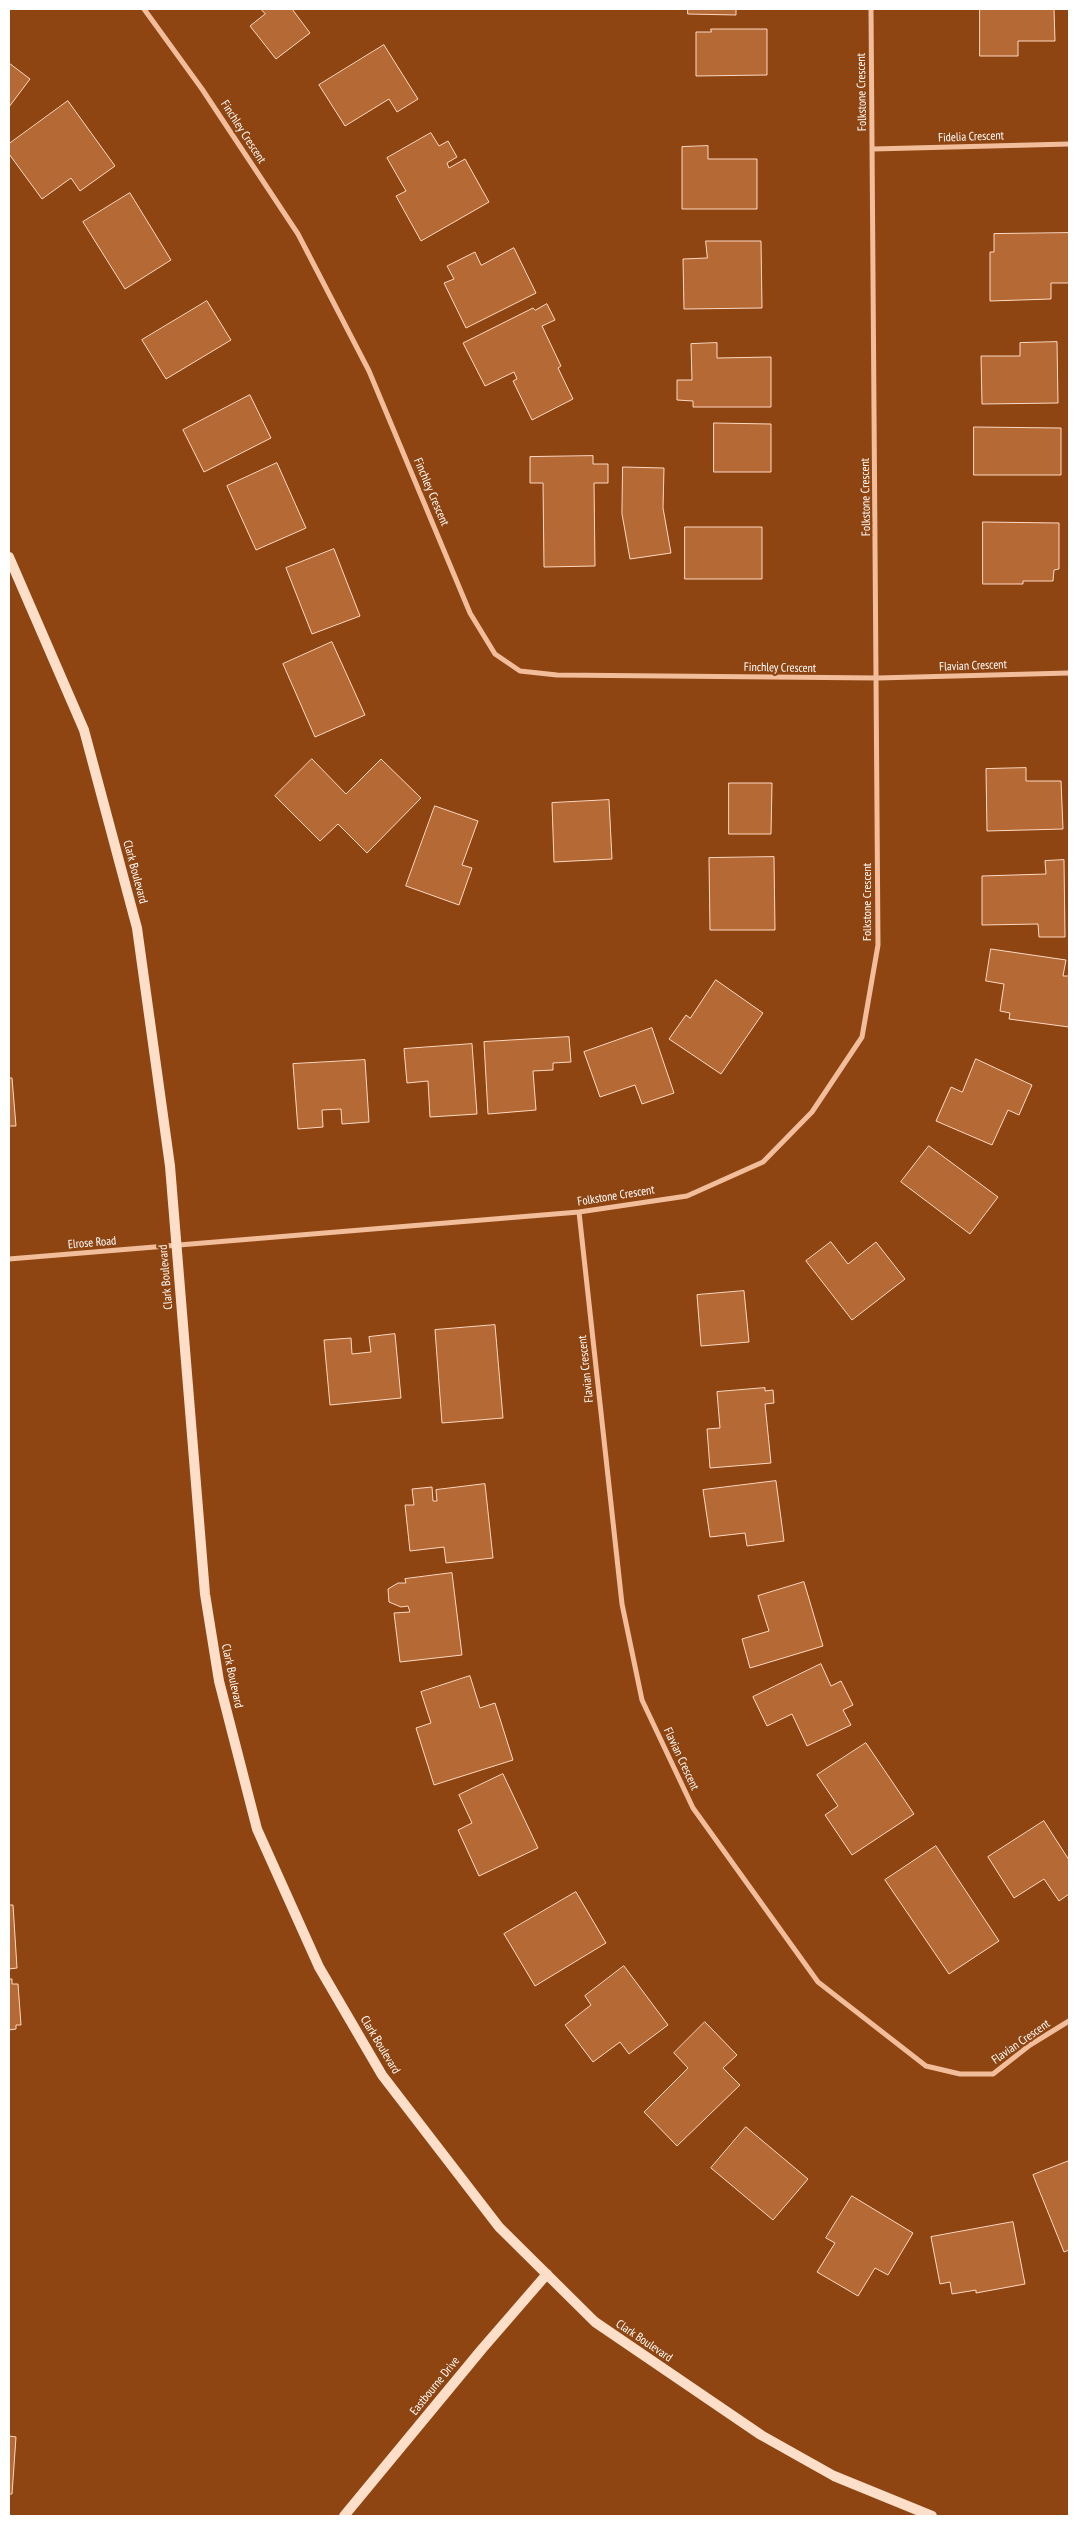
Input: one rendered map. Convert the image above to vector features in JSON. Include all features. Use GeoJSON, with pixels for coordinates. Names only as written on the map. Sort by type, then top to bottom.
{"type":"FeatureCollection","features":[{"type":"Feature","properties":{"kind":"street","name":"Finchley Crescent"},"geometry":{"type":"LineString","coordinates":[[144,9],[202,88],[298,234],[369,371],[470,613],[495,654],[520,671],[557,675],[878,678]]}},
{"type":"Feature","properties":{"kind":"street","name":"Folkstone Crescent"},"geometry":{"type":"LineString","coordinates":[[176,1246],[579,1212],[687,1196],[763,1162],[812,1112],[862,1037],[878,945],[878,678],[871,9]]}},
{"type":"Feature","properties":{"kind":"street","name":"Fidelia Crescent"},"geometry":{"type":"LineString","coordinates":[[873,150],[1069,144]]}},
{"type":"Feature","properties":{"kind":"street","name":"Clark Boulevard"},"geometry":{"type":"LineString","coordinates":[[9,557],[84,730],[137,928],[170,1166],[205,1594],[219,1681],[257,1829],[319,1967],[382,2075],[499,2227],[595,2322],[761,2435],[834,2476],[932,2516]]}},
{"type":"Feature","properties":{"kind":"street","name":"Flavian Crescent"},"geometry":{"type":"LineString","coordinates":[[878,678],[1069,673]]}},
{"type":"Feature","properties":{"kind":"street","name":"Flavian Crescent"},"geometry":{"type":"LineString","coordinates":[[579,1212],[622,1604],[642,1700],[693,1808],[818,1982],[926,2066],[960,2074],[993,2074],[1030,2045],[1069,2020]]}},
{"type":"Feature","properties":{"kind":"street","name":"Elrose Road"},"geometry":{"type":"LineString","coordinates":[[9,1259],[176,1246]]}},
{"type":"Feature","properties":{"kind":"street","name":"Eastbourne Drive"},"geometry":{"type":"LineString","coordinates":[[344,2516],[482,2349],[547,2274]]}},
{"type":"Feature","properties":{"kind":"building"},"geometry":{"type":"Polygon","coordinates":[[[261,9],[292,9],[310,33],[276,59],[250,26],[265,14],[261,9]]]}},
{"type":"Feature","properties":{"kind":"building"},"geometry":{"type":"Polygon","coordinates":[[[688,9],[736,9],[736,15],[688,14],[688,9]]]}},
{"type":"Feature","properties":{"kind":"building"},"geometry":{"type":"Polygon","coordinates":[[[980,9],[1054,9],[1055,41],[1018,41],[1018,56],[980,56],[980,9]]]}},
{"type":"Feature","properties":{"kind":"building"},"geometry":{"type":"Polygon","coordinates":[[[711,29],[767,29],[767,75],[696,76],[696,32],[711,32],[711,29]]]}},
{"type":"Feature","properties":{"kind":"building"},"geometry":{"type":"Polygon","coordinates":[[[384,45],[418,99],[397,112],[389,99],[345,126],[319,85],[384,45]]]}},
{"type":"Feature","properties":{"kind":"building"},"geometry":{"type":"Polygon","coordinates":[[[9,63],[30,79],[9,107],[9,63]]]}},
{"type":"Feature","properties":{"kind":"building"},"geometry":{"type":"Polygon","coordinates":[[[68,101],[115,166],[80,191],[71,178],[42,199],[9,154],[9,144],[68,101]]]}},
{"type":"Feature","properties":{"kind":"building"},"geometry":{"type":"Polygon","coordinates":[[[431,133],[439,146],[448,141],[457,157],[447,163],[449,168],[465,159],[489,202],[421,241],[396,196],[406,191],[387,158],[431,133]]]}},
{"type":"Feature","properties":{"kind":"building"},"geometry":{"type":"Polygon","coordinates":[[[708,146],[708,159],[757,159],[757,209],[682,209],[682,147],[708,146]]]}},
{"type":"Feature","properties":{"kind":"building"},"geometry":{"type":"Polygon","coordinates":[[[130,193],[171,260],[125,289],[83,222],[130,193]]]}},
{"type":"Feature","properties":{"kind":"building"},"geometry":{"type":"Polygon","coordinates":[[[1069,233],[1069,283],[1051,283],[1051,299],[990,301],[990,252],[994,252],[994,234],[1069,233]]]}},
{"type":"Feature","properties":{"kind":"building"},"geometry":{"type":"Polygon","coordinates":[[[706,241],[761,241],[762,308],[684,309],[683,259],[707,258],[706,241]]]}},
{"type":"Feature","properties":{"kind":"building"},"geometry":{"type":"Polygon","coordinates":[[[514,248],[536,293],[466,328],[444,283],[454,279],[447,266],[475,252],[481,265],[514,248]]]}},
{"type":"Feature","properties":{"kind":"building"},"geometry":{"type":"Polygon","coordinates":[[[207,301],[231,340],[166,379],[142,340],[207,301]]]}},
{"type":"Feature","properties":{"kind":"building"},"geometry":{"type":"Polygon","coordinates":[[[547,304],[555,320],[542,326],[561,366],[558,368],[573,399],[532,420],[513,381],[517,379],[514,372],[485,386],[463,343],[533,308],[535,310],[547,304]]]}},
{"type":"Feature","properties":{"kind":"building"},"geometry":{"type":"Polygon","coordinates":[[[1057,342],[1058,403],[982,404],[981,356],[1020,356],[1020,343],[1057,342]]]}},
{"type":"Feature","properties":{"kind":"building"},"geometry":{"type":"Polygon","coordinates":[[[717,343],[717,358],[771,357],[771,407],[693,407],[693,401],[677,400],[677,380],[692,380],[691,344],[717,343]]]}},
{"type":"Feature","properties":{"kind":"building"},"geometry":{"type":"Polygon","coordinates":[[[250,395],[271,438],[204,472],[183,430],[250,395]]]}},
{"type":"Feature","properties":{"kind":"building"},"geometry":{"type":"Polygon","coordinates":[[[714,423],[771,424],[771,472],[714,472],[714,423]]]}},
{"type":"Feature","properties":{"kind":"building"},"geometry":{"type":"Polygon","coordinates":[[[974,427],[1061,428],[1061,475],[974,475],[974,427]]]}},
{"type":"Feature","properties":{"kind":"building"},"geometry":{"type":"Polygon","coordinates":[[[593,456],[593,464],[608,464],[608,483],[594,483],[595,566],[544,567],[543,483],[530,483],[530,457],[593,456]]]}},
{"type":"Feature","properties":{"kind":"building"},"geometry":{"type":"Polygon","coordinates":[[[277,463],[306,528],[256,550],[227,486],[277,463]]]}},
{"type":"Feature","properties":{"kind":"building"},"geometry":{"type":"Polygon","coordinates":[[[623,467],[664,468],[663,508],[671,553],[630,559],[622,514],[623,467]]]}},
{"type":"Feature","properties":{"kind":"building"},"geometry":{"type":"Polygon","coordinates":[[[983,522],[1059,523],[1059,569],[1054,570],[1053,581],[1023,581],[1023,584],[983,584],[983,522]]]}},
{"type":"Feature","properties":{"kind":"building"},"geometry":{"type":"Polygon","coordinates":[[[685,527],[762,527],[762,579],[685,579],[685,527]]]}},
{"type":"Feature","properties":{"kind":"building"},"geometry":{"type":"Polygon","coordinates":[[[334,549],[360,616],[312,634],[286,568],[334,549]]]}},
{"type":"Feature","properties":{"kind":"building"},"geometry":{"type":"Polygon","coordinates":[[[332,642],[365,715],[315,737],[283,664],[332,642]]]}},
{"type":"Feature","properties":{"kind":"building"},"geometry":{"type":"Polygon","coordinates":[[[312,759],[346,794],[381,759],[421,798],[367,853],[338,824],[320,841],[275,796],[312,759]]]}},
{"type":"Feature","properties":{"kind":"building"},"geometry":{"type":"Polygon","coordinates":[[[1026,768],[1026,781],[1061,781],[1063,829],[987,831],[986,769],[1026,768]]]}},
{"type":"Feature","properties":{"kind":"building"},"geometry":{"type":"Polygon","coordinates":[[[729,783],[772,783],[771,834],[729,834],[729,783]]]}},
{"type":"Feature","properties":{"kind":"building"},"geometry":{"type":"Polygon","coordinates":[[[609,800],[612,859],[554,862],[552,803],[609,800]]]}},
{"type":"Feature","properties":{"kind":"building"},"geometry":{"type":"Polygon","coordinates":[[[435,806],[478,821],[462,865],[472,868],[459,905],[406,886],[435,806]]]}},
{"type":"Feature","properties":{"kind":"building"},"geometry":{"type":"Polygon","coordinates":[[[774,857],[775,930],[710,930],[709,858],[774,857]]]}},
{"type":"Feature","properties":{"kind":"building"},"geometry":{"type":"Polygon","coordinates":[[[1064,860],[1065,937],[1039,937],[1038,924],[982,925],[982,876],[1046,874],[1045,861],[1064,860]]]}},
{"type":"Feature","properties":{"kind":"building"},"geometry":{"type":"Polygon","coordinates":[[[991,949],[1066,960],[1063,976],[1069,976],[1069,1027],[1009,1019],[1010,1013],[1000,1011],[1004,984],[986,981],[991,949]]]}},
{"type":"Feature","properties":{"kind":"building"},"geometry":{"type":"Polygon","coordinates":[[[716,980],[763,1013],[721,1074],[669,1039],[686,1015],[690,1018],[716,980]]]}},
{"type":"Feature","properties":{"kind":"building"},"geometry":{"type":"Polygon","coordinates":[[[652,1028],[674,1093],[642,1104],[635,1085],[600,1097],[584,1052],[652,1028]]]}},
{"type":"Feature","properties":{"kind":"building"},"geometry":{"type":"Polygon","coordinates":[[[569,1037],[571,1062],[553,1063],[553,1070],[533,1071],[536,1110],[488,1114],[484,1042],[569,1037]]]}},
{"type":"Feature","properties":{"kind":"building"},"geometry":{"type":"Polygon","coordinates":[[[472,1044],[477,1114],[430,1117],[428,1081],[407,1083],[404,1049],[472,1044]]]}},
{"type":"Feature","properties":{"kind":"building"},"geometry":{"type":"Polygon","coordinates":[[[976,1059],[1032,1085],[1019,1115],[1008,1110],[992,1145],[936,1121],[951,1087],[962,1092],[976,1059]]]}},
{"type":"Feature","properties":{"kind":"building"},"geometry":{"type":"Polygon","coordinates":[[[365,1060],[369,1122],[342,1124],[341,1109],[322,1110],[323,1127],[298,1129],[293,1064],[365,1060]]]}},
{"type":"Feature","properties":{"kind":"building"},"geometry":{"type":"Polygon","coordinates":[[[9,1078],[12,1078],[16,1126],[9,1126],[9,1078]]]}},
{"type":"Feature","properties":{"kind":"building"},"geometry":{"type":"Polygon","coordinates":[[[929,1146],[998,1197],[970,1234],[901,1182],[929,1146]]]}},
{"type":"Feature","properties":{"kind":"building"},"geometry":{"type":"Polygon","coordinates":[[[831,1242],[848,1264],[876,1242],[905,1279],[852,1320],[806,1261],[831,1242]]]}},
{"type":"Feature","properties":{"kind":"building"},"geometry":{"type":"Polygon","coordinates":[[[744,1291],[749,1342],[701,1346],[697,1295],[744,1291]]]}},
{"type":"Feature","properties":{"kind":"building"},"geometry":{"type":"Polygon","coordinates":[[[495,1325],[503,1418],[442,1423],[435,1330],[495,1325]]]}},
{"type":"Feature","properties":{"kind":"building"},"geometry":{"type":"Polygon","coordinates":[[[395,1334],[401,1398],[330,1405],[324,1340],[351,1338],[352,1354],[371,1352],[369,1337],[395,1334]]]}},
{"type":"Feature","properties":{"kind":"building"},"geometry":{"type":"Polygon","coordinates":[[[765,1388],[765,1391],[773,1390],[774,1403],[765,1404],[771,1463],[710,1468],[707,1429],[720,1428],[717,1392],[765,1388]]]}},
{"type":"Feature","properties":{"kind":"building"},"geometry":{"type":"Polygon","coordinates":[[[776,1481],[784,1541],[747,1546],[745,1533],[710,1537],[703,1490],[776,1481]]]}},
{"type":"Feature","properties":{"kind":"building"},"geometry":{"type":"Polygon","coordinates":[[[485,1484],[493,1558],[446,1563],[444,1547],[410,1551],[405,1505],[414,1505],[412,1489],[432,1487],[433,1501],[437,1501],[436,1490],[485,1484]]]}},
{"type":"Feature","properties":{"kind":"building"},"geometry":{"type":"Polygon","coordinates":[[[452,1573],[462,1655],[400,1662],[394,1613],[410,1612],[408,1606],[401,1607],[389,1602],[388,1589],[398,1583],[406,1583],[405,1579],[452,1573]]]}},
{"type":"Feature","properties":{"kind":"building"},"geometry":{"type":"Polygon","coordinates":[[[804,1582],[823,1646],[750,1668],[742,1639],[769,1631],[758,1596],[804,1582]]]}},
{"type":"Feature","properties":{"kind":"building"},"geometry":{"type":"Polygon","coordinates":[[[821,1664],[831,1686],[841,1681],[853,1705],[843,1710],[851,1725],[807,1746],[792,1714],[767,1726],[753,1697],[821,1664]]]}},
{"type":"Feature","properties":{"kind":"building"},"geometry":{"type":"Polygon","coordinates":[[[470,1676],[480,1708],[495,1703],[513,1760],[434,1785],[416,1728],[431,1723],[421,1692],[470,1676]]]}},
{"type":"Feature","properties":{"kind":"building"},"geometry":{"type":"Polygon","coordinates":[[[866,1743],[914,1814],[852,1855],[825,1815],[838,1806],[817,1775],[866,1743]]]}},
{"type":"Feature","properties":{"kind":"building"},"geometry":{"type":"Polygon","coordinates":[[[503,1774],[538,1848],[479,1876],[458,1830],[472,1823],[459,1795],[503,1774]]]}},
{"type":"Feature","properties":{"kind":"building"},"geometry":{"type":"Polygon","coordinates":[[[1044,1821],[1069,1860],[1069,1894],[1059,1901],[1044,1879],[1014,1898],[988,1857],[1044,1821]]]}},
{"type":"Feature","properties":{"kind":"building"},"geometry":{"type":"Polygon","coordinates":[[[936,1846],[999,1941],[949,1974],[885,1880],[936,1846]]]}},
{"type":"Feature","properties":{"kind":"building"},"geometry":{"type":"Polygon","coordinates":[[[576,1892],[606,1943],[535,1986],[504,1934],[576,1892]]]}},
{"type":"Feature","properties":{"kind":"building"},"geometry":{"type":"Polygon","coordinates":[[[9,1905],[13,1905],[17,1968],[9,1969],[9,1905]]]}},
{"type":"Feature","properties":{"kind":"building"},"geometry":{"type":"Polygon","coordinates":[[[624,1966],[668,2025],[629,2054],[620,2042],[593,2062],[565,2025],[591,2005],[585,1996],[624,1966]]]}},
{"type":"Feature","properties":{"kind":"building"},"geometry":{"type":"Polygon","coordinates":[[[9,1979],[12,1979],[12,1984],[18,1984],[21,2025],[16,2025],[16,2029],[9,2030],[9,1979]]]}},
{"type":"Feature","properties":{"kind":"building"},"geometry":{"type":"Polygon","coordinates":[[[705,2022],[737,2055],[723,2068],[740,2085],[677,2146],[644,2112],[688,2068],[674,2053],[705,2022]]]}},
{"type":"Feature","properties":{"kind":"building"},"geometry":{"type":"Polygon","coordinates":[[[746,2127],[808,2179],[773,2220],[711,2168],[746,2127]]]}},
{"type":"Feature","properties":{"kind":"building"},"geometry":{"type":"Polygon","coordinates":[[[1069,2161],[1069,2250],[1064,2252],[1033,2175],[1069,2161]]]}},
{"type":"Feature","properties":{"kind":"building"},"geometry":{"type":"Polygon","coordinates":[[[852,2196],[913,2233],[888,2275],[875,2268],[858,2296],[817,2272],[835,2243],[826,2238],[852,2196]]]}},
{"type":"Feature","properties":{"kind":"building"},"geometry":{"type":"Polygon","coordinates":[[[1013,2222],[1025,2284],[976,2293],[976,2290],[952,2294],[950,2282],[940,2284],[931,2237],[1013,2222]]]}},
{"type":"Feature","properties":{"kind":"building"},"geometry":{"type":"Polygon","coordinates":[[[9,2436],[16,2437],[12,2494],[9,2494],[9,2436]]]}}]}
